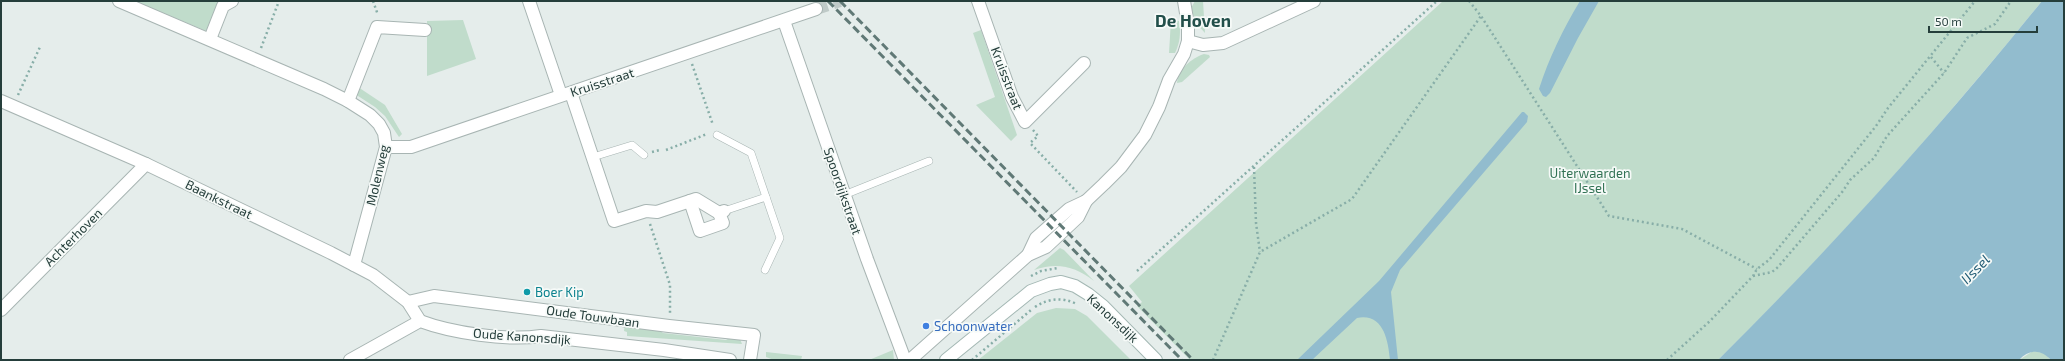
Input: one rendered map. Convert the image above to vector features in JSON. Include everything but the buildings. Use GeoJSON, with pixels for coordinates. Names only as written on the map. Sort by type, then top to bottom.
{"type":"FeatureCollection","features":[{"type":"Feature","properties":{"kind":"street","name":"Molenweg"},"geometry":{"type":"LineString","coordinates":[[119,1],[324,88],[366,112],[379,124],[384,132],[386,147],[354,265]]}},
{"type":"Feature","properties":{"kind":"street"},"geometry":{"type":"LineString","coordinates":[[210,39],[223,6],[232,1]]}},
{"type":"Feature","properties":{"kind":"street"},"geometry":{"type":"LineString","coordinates":[[529,1],[592,157],[614,221],[646,211],[658,212],[690,201],[696,199],[721,212],[723,223],[700,231],[690,201]]}},
{"type":"Feature","properties":{"kind":"street","name":"Kruisstraat"},"geometry":{"type":"LineString","coordinates":[[978,1],[1012,96],[1025,122],[1084,63]]}},
{"type":"Feature","properties":{"kind":"street"},"geometry":{"type":"LineString","coordinates":[[910,360],[1028,254],[1046,247],[1078,217],[1086,201],[1121,167],[1144,134],[1159,107],[1169,80],[1184,54],[1188,41],[1188,25],[1184,1]]}},
{"type":"Feature","properties":{"kind":"street"},"geometry":{"type":"LineString","coordinates":[[1188,41],[1203,45],[1224,43],[1314,1]]}},
{"type":"Feature","properties":{"kind":"street","name":"Kruisstraat"},"geometry":{"type":"LineString","coordinates":[[386,147],[411,147],[688,54],[816,9]]}},
{"type":"Feature","properties":{"kind":"street","name":"Spoordijkstraat"},"geometry":{"type":"LineString","coordinates":[[784,21],[844,195],[905,360]]}},
{"type":"Feature","properties":{"kind":"street"},"geometry":{"type":"LineString","coordinates":[[348,101],[377,27],[424,30]]}},
{"type":"Feature","properties":{"kind":"street","name":"Baankstraat"},"geometry":{"type":"LineString","coordinates":[[1,101],[146,164],[354,265],[373,275],[408,302],[420,321]]}},
{"type":"Feature","properties":{"kind":"street","name":"Achterhoven"},"geometry":{"type":"LineString","coordinates":[[1,310],[146,164]]}},
{"type":"Feature","properties":{"kind":"street","name":"Kanonsdijk"},"geometry":{"type":"LineString","coordinates":[[946,360],[1021,299],[1040,287],[1055,283],[1068,284],[1088,294],[1103,306],[1156,360]]}},
{"type":"Feature","properties":{"kind":"street","name":"Oude Touwbaan"},"geometry":{"type":"LineString","coordinates":[[408,302],[434,296],[669,326],[754,335],[750,360]]}},
{"type":"Feature","properties":{"kind":"street"},"geometry":{"type":"LineString","coordinates":[[350,360],[420,321]]}},
{"type":"Feature","properties":{"kind":"street","name":"Oude Kanonsdijk"},"geometry":{"type":"LineString","coordinates":[[420,321],[435,327],[489,335],[524,338],[541,336],[704,358],[730,360]]}},
{"type":"Feature","properties":{"kind":"lane"},"geometry":{"type":"LineString","coordinates":[[716,134],[751,153],[780,238],[765,270]]}},
{"type":"Feature","properties":{"kind":"lane"},"geometry":{"type":"LineString","coordinates":[[592,157],[632,145],[644,155]]}},
{"type":"Feature","properties":{"kind":"lane"},"geometry":{"type":"LineString","coordinates":[[844,195],[928,161]]}},
{"type":"Feature","properties":{"kind":"lane"},"geometry":{"type":"LineString","coordinates":[[721,212],[766,197]]}},
{"type":"Feature","properties":{"kind":"path"},"geometry":{"type":"LineString","coordinates":[[256,59],[279,1]]}},
{"type":"Feature","properties":{"kind":"path"},"geometry":{"type":"LineString","coordinates":[[1137,271],[1437,1]]}},
{"type":"Feature","properties":{"kind":"path"},"geometry":{"type":"LineString","coordinates":[[1468,1],[1481,16],[1609,216],[1682,229],[1757,268]]}},
{"type":"Feature","properties":{"kind":"path"},"geometry":{"type":"LineString","coordinates":[[1667,360],[1710,321],[1753,276],[1757,268],[1769,260],[1876,126],[1888,108],[1975,1]]}},
{"type":"Feature","properties":{"kind":"path"},"geometry":{"type":"LineString","coordinates":[[1753,276],[1772,272],[1778,267],[1843,191],[1850,180],[1874,158],[1887,136],[1944,73],[1967,38],[1995,24],[2011,1]]}},
{"type":"Feature","properties":{"kind":"path"},"geometry":{"type":"LineString","coordinates":[[1260,252],[1352,199],[1481,16]]}},
{"type":"Feature","properties":{"kind":"path"},"geometry":{"type":"LineString","coordinates":[[13,106],[40,47]]}},
{"type":"Feature","properties":{"kind":"path"},"geometry":{"type":"LineString","coordinates":[[666,150],[716,134],[688,54]]}},
{"type":"Feature","properties":{"kind":"path"},"geometry":{"type":"LineString","coordinates":[[1931,57],[1944,73]]}},
{"type":"Feature","properties":{"kind":"path"},"geometry":{"type":"LineString","coordinates":[[1025,122],[1038,136],[1030,143],[1086,201]]}},
{"type":"Feature","properties":{"kind":"path"},"geometry":{"type":"LineString","coordinates":[[1212,360],[1260,252],[1256,224],[1254,166]]}},
{"type":"Feature","properties":{"kind":"path"},"geometry":{"type":"LineString","coordinates":[[646,211],[670,285],[669,326]]}},
{"type":"Feature","properties":{"kind":"path","name":"Kanonsdijk"},"geometry":{"type":"LineString","coordinates":[[972,360],[1035,306],[1043,302],[1062,299],[1082,307]]}},
{"type":"Feature","properties":{"kind":"green space"},"geometry":{"type":"Polygon","coordinates":[[[135,1],[219,1],[206,31],[135,1]]]}},
{"type":"Feature","properties":{"kind":"green space"},"geometry":{"type":"Polygon","coordinates":[[[1195,1],[1203,1],[1205,33],[1196,23],[1191,8],[1195,1]]]}},
{"type":"Feature","properties":{"kind":"green space","name":"Uiterwaarden IJssel"},"geometry":{"type":"Polygon","coordinates":[[[1443,1],[2042,1],[1965,94],[1885,185],[1803,274],[1718,360],[1190,360],[1137,306],[1142,302],[1129,286],[1443,1]]]}},
{"type":"Feature","properties":{"kind":"green space"},"geometry":{"type":"Polygon","coordinates":[[[463,20],[476,59],[427,76],[427,21],[463,20]]]}},
{"type":"Feature","properties":{"kind":"green space"},"geometry":{"type":"Polygon","coordinates":[[[1171,20],[1179,21],[1180,25],[1179,41],[1175,53],[1169,53],[1171,20]]]}},
{"type":"Feature","properties":{"kind":"green space"},"geometry":{"type":"Polygon","coordinates":[[[981,30],[1017,135],[1011,141],[976,105],[995,97],[973,33],[981,30]]]}},
{"type":"Feature","properties":{"kind":"green space"},"geometry":{"type":"Polygon","coordinates":[[[1204,54],[1209,55],[1210,57],[1182,82],[1177,83],[1180,73],[1186,65],[1190,61],[1204,54]]]}},
{"type":"Feature","properties":{"kind":"green space"},"geometry":{"type":"Polygon","coordinates":[[[358,87],[385,105],[402,134],[399,137],[385,116],[375,107],[355,94],[358,87]]]}},
{"type":"Feature","properties":{"kind":"green space"},"geometry":{"type":"Polygon","coordinates":[[[1060,248],[1064,250],[1094,281],[1080,272],[1066,267],[1050,266],[1034,270],[1060,248]]]}},
{"type":"Feature","properties":{"kind":"green space"},"geometry":{"type":"Polygon","coordinates":[[[1056,308],[1075,309],[1087,316],[1131,360],[978,360],[1037,313],[1056,308]]]}},
{"type":"Feature","properties":{"kind":"green space"},"geometry":{"type":"Polygon","coordinates":[[[625,323],[656,327],[663,333],[726,340],[731,337],[740,339],[742,344],[627,336],[627,332],[624,331],[625,323]]]}},
{"type":"Feature","properties":{"kind":"green space"},"geometry":{"type":"Polygon","coordinates":[[[893,350],[894,360],[869,360],[893,350]]]}},
{"type":"Feature","properties":{"kind":"green space"},"geometry":{"type":"Polygon","coordinates":[[[2033,351],[2044,353],[2051,360],[2019,360],[2033,351]]]}},
{"type":"Feature","properties":{"kind":"green space"},"geometry":{"type":"Polygon","coordinates":[[[766,352],[802,356],[801,360],[774,360],[766,357],[766,352]]]}},
{"type":"Feature","properties":{"kind":"water"},"geometry":{"type":"Polygon","coordinates":[[[1580,1],[1599,1],[1550,93],[1546,97],[1543,96],[1539,89],[1547,66],[1562,33],[1580,1]]]}},
{"type":"Feature","properties":{"kind":"water","name":"IJssel"},"geometry":{"type":"Polygon","coordinates":[[[2042,1],[2064,1],[2064,360],[2051,360],[2039,352],[2031,352],[2019,360],[1718,360],[1803,273],[1885,185],[1965,94],[2042,1]]]}},
{"type":"Feature","properties":{"kind":"water"},"geometry":{"type":"Polygon","coordinates":[[[1522,112],[1528,116],[1527,122],[1400,270],[1391,292],[1398,360],[1390,360],[1386,336],[1378,324],[1373,320],[1366,318],[1357,318],[1312,360],[1297,360],[1379,281],[1522,112]]]}},
{"type":"Feature","properties":{"kind":"tunnel"},"geometry":{"type":"LineString","coordinates":[[816,9],[840,1]]}},
{"type":"Feature","properties":{"kind":"railway"},"geometry":{"type":"LineString","coordinates":[[828,1],[1182,360]]}},
{"type":"Feature","properties":{"kind":"railway"},"geometry":{"type":"LineString","coordinates":[[840,1],[1193,360]]}},
{"type":"Feature","properties":{"kind":"place","name":"Boer Kip"},"geometry":{"type":"Point","coordinates":[527,292]}},
{"type":"Feature","properties":{"kind":"place","name":"Schoonwater"},"geometry":{"type":"Point","coordinates":[926,326]}},
{"type":"Feature","properties":{"kind":"district","name":"De Hoven"},"geometry":{"type":"Point","coordinates":[1193,20]}}]}
